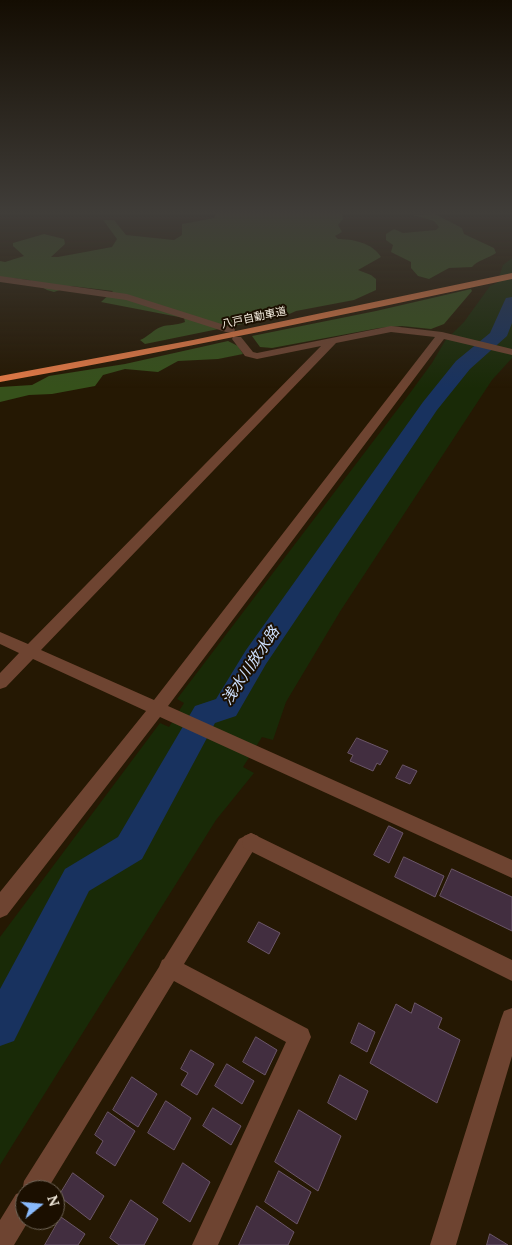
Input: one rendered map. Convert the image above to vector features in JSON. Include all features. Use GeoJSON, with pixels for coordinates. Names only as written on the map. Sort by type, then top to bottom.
{"type":"FeatureCollection","features":[{"type":"Feature","properties":{"kind":"highway","name":"八戸自動車道"},"geometry":{"type":"LineString","coordinates":[[0,379],[122,357],[512,274]]}},
{"type":"Feature","properties":{"kind":"highway","name":"八戸自動車道"},"geometry":{"type":"LineString","coordinates":[[0,375],[250,328],[466,284]]}},
{"type":"Feature","properties":{"kind":"street"},"geometry":{"type":"LineString","coordinates":[[0,279],[127,297],[230,330]]}},
{"type":"Feature","properties":{"kind":"street"},"geometry":{"type":"LineString","coordinates":[[237,339],[249,354],[256,356],[390,329],[442,335],[512,352]]}},
{"type":"Feature","properties":{"kind":"street"},"geometry":{"type":"LineString","coordinates":[[0,908],[156,710],[442,335]]}},
{"type":"Feature","properties":{"kind":"street"},"geometry":{"type":"LineString","coordinates":[[0,683],[333,340]]}},
{"type":"Feature","properties":{"kind":"street"},"geometry":{"type":"LineString","coordinates":[[0,638],[156,710],[512,868]]}},
{"type":"Feature","properties":{"kind":"street"},"geometry":{"type":"LineString","coordinates":[[39,1180],[169,967],[246,845],[250,842],[512,971]]}},
{"type":"Feature","properties":{"kind":"street"},"geometry":{"type":"LineString","coordinates":[[169,967],[300,1038],[205,1245]]}},
{"type":"Feature","properties":{"kind":"street"},"geometry":{"type":"LineString","coordinates":[[443,1245],[512,1019]]}},
{"type":"Feature","properties":{"kind":"street"},"geometry":{"type":"LineString","coordinates":[[0,1244],[15,1219]]}},
{"type":"Feature","properties":{"kind":"green space"},"geometry":{"type":"Polygon","coordinates":[[[0,272],[363,272],[376,279],[376,290],[354,300],[145,344],[140,340],[158,328],[185,322],[184,318],[101,302],[113,291],[71,286],[54,292],[29,280],[0,277],[0,272]]]}},
{"type":"Feature","properties":{"kind":"green space"},"geometry":{"type":"Polygon","coordinates":[[[415,272],[442,272],[429,279],[418,276],[415,272]]]}},
{"type":"Feature","properties":{"kind":"green space"},"geometry":{"type":"Polygon","coordinates":[[[501,272],[512,272],[512,358],[492,380],[341,610],[286,702],[273,740],[262,737],[243,767],[254,773],[216,820],[0,1165],[0,937],[160,723],[169,727],[184,703],[177,699],[410,393],[445,341],[464,322],[490,286],[497,283],[501,272]]]}},
{"type":"Feature","properties":{"kind":"green space"},"geometry":{"type":"Polygon","coordinates":[[[471,289],[472,291],[444,324],[431,329],[402,326],[379,328],[272,348],[260,347],[252,336],[376,311],[471,289]]]}},
{"type":"Feature","properties":{"kind":"green space"},"geometry":{"type":"Polygon","coordinates":[[[228,341],[238,346],[243,354],[218,359],[178,361],[158,372],[125,369],[103,375],[95,386],[52,394],[29,395],[0,402],[0,387],[32,385],[49,376],[125,364],[228,341]]]}},
{"type":"Feature","properties":{"kind":"building"},"geometry":{"type":"Polygon","coordinates":[[[357,738],[388,751],[380,765],[377,763],[373,771],[350,761],[353,755],[348,753],[357,738]]]}},
{"type":"Feature","properties":{"kind":"building"},"geometry":{"type":"Polygon","coordinates":[[[403,765],[417,771],[410,784],[396,778],[403,765]]]}},
{"type":"Feature","properties":{"kind":"building"},"geometry":{"type":"Polygon","coordinates":[[[389,826],[403,833],[389,863],[374,855],[389,826]]]}},
{"type":"Feature","properties":{"kind":"building"},"geometry":{"type":"Polygon","coordinates":[[[404,857],[444,876],[435,897],[395,877],[404,857]]]}},
{"type":"Feature","properties":{"kind":"building"},"geometry":{"type":"Polygon","coordinates":[[[452,869],[512,897],[512,931],[440,896],[452,869]]]}},
{"type":"Feature","properties":{"kind":"building"},"geometry":{"type":"Polygon","coordinates":[[[259,922],[280,933],[269,954],[248,942],[259,922]]]}},
{"type":"Feature","properties":{"kind":"building"},"geometry":{"type":"Polygon","coordinates":[[[415,1003],[442,1018],[438,1028],[460,1040],[437,1103],[370,1063],[396,1004],[411,1013],[415,1003]]]}},
{"type":"Feature","properties":{"kind":"building"},"geometry":{"type":"Polygon","coordinates":[[[359,1023],[375,1032],[367,1052],[351,1043],[359,1023]]]}},
{"type":"Feature","properties":{"kind":"building"},"geometry":{"type":"Polygon","coordinates":[[[256,1037],[277,1050],[265,1075],[243,1062],[256,1037]]]}},
{"type":"Feature","properties":{"kind":"building"},"geometry":{"type":"Polygon","coordinates":[[[191,1050],[214,1064],[197,1095],[181,1085],[188,1073],[181,1069],[191,1050]]]}},
{"type":"Feature","properties":{"kind":"building"},"geometry":{"type":"Polygon","coordinates":[[[227,1064],[254,1081],[242,1104],[215,1086],[227,1064]]]}},
{"type":"Feature","properties":{"kind":"building"},"geometry":{"type":"Polygon","coordinates":[[[340,1075],[368,1091],[356,1120],[328,1103],[340,1075]]]}},
{"type":"Feature","properties":{"kind":"building"},"geometry":{"type":"Polygon","coordinates":[[[132,1077],[157,1094],[138,1127],[113,1110],[132,1077]]]}},
{"type":"Feature","properties":{"kind":"building"},"geometry":{"type":"Polygon","coordinates":[[[166,1101],[191,1118],[174,1150],[148,1133],[166,1101]]]}},
{"type":"Feature","properties":{"kind":"building"},"geometry":{"type":"Polygon","coordinates":[[[213,1108],[241,1126],[231,1145],[203,1126],[213,1108]]]}},
{"type":"Feature","properties":{"kind":"building"},"geometry":{"type":"Polygon","coordinates":[[[299,1110],[341,1136],[318,1191],[275,1162],[299,1110]]]}},
{"type":"Feature","properties":{"kind":"building"},"geometry":{"type":"Polygon","coordinates":[[[108,1112],[135,1131],[115,1166],[96,1153],[103,1141],[95,1135],[108,1112]]]}},
{"type":"Feature","properties":{"kind":"building"},"geometry":{"type":"Polygon","coordinates":[[[183,1163],[210,1182],[190,1222],[163,1203],[183,1163]]]}},
{"type":"Feature","properties":{"kind":"building"},"geometry":{"type":"Polygon","coordinates":[[[279,1171],[311,1192],[297,1224],[265,1202],[279,1171]]]}},
{"type":"Feature","properties":{"kind":"building"},"geometry":{"type":"Polygon","coordinates":[[[73,1173],[104,1196],[90,1220],[65,1201],[65,1186],[73,1173]]]}},
{"type":"Feature","properties":{"kind":"building"},"geometry":{"type":"Polygon","coordinates":[[[131,1200],[158,1219],[144,1245],[119,1245],[110,1238],[131,1200]]]}},
{"type":"Feature","properties":{"kind":"building"},"geometry":{"type":"Polygon","coordinates":[[[257,1206],[294,1232],[288,1245],[239,1245],[257,1206]]]}},
{"type":"Feature","properties":{"kind":"building"},"geometry":{"type":"Polygon","coordinates":[[[65,1220],[85,1234],[78,1245],[45,1245],[54,1230],[65,1230],[65,1220]]]}},
{"type":"Feature","properties":{"kind":"building"},"geometry":{"type":"Polygon","coordinates":[[[490,1234],[508,1245],[487,1245],[490,1234]]]}},
{"type":"Feature","properties":{"kind":"waterway","name":"浅水川放水路"},"geometry":{"type":"LineString","coordinates":[[0,1027],[77,880],[130,848],[205,714],[226,708],[256,657],[430,406],[463,365],[498,336],[512,302]]}}]}
